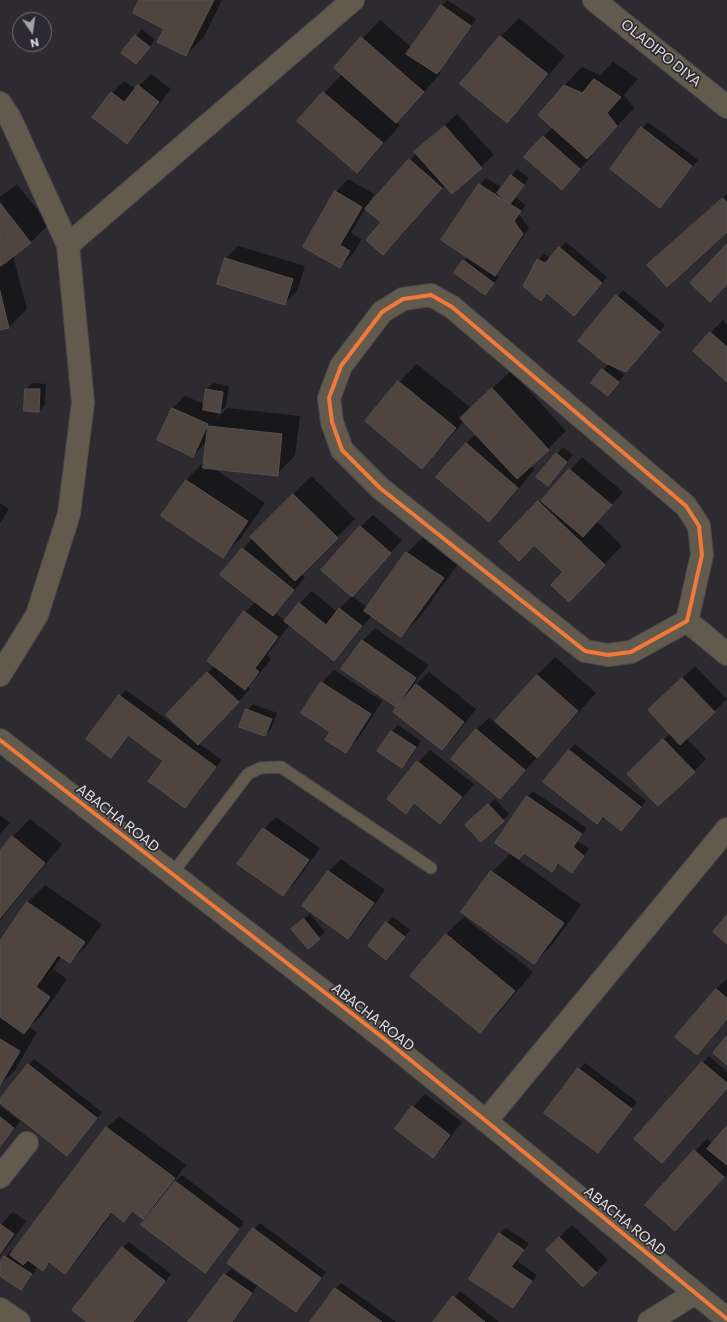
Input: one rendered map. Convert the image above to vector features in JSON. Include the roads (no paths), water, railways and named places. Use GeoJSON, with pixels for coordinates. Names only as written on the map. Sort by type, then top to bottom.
{"type":"FeatureCollection","features":[{"type":"Feature","properties":{"kind":"street"},"geometry":{"type":"LineString","coordinates":[[68,245],[353,0]]}},
{"type":"Feature","properties":{"kind":"street","name":"OLADIPO DIYA"},"geometry":{"type":"LineString","coordinates":[[594,0],[727,107]]}},
{"type":"Feature","properties":{"kind":"street"},"geometry":{"type":"LineString","coordinates":[[0,103],[10,118],[68,245],[83,404],[68,514],[37,614],[0,675]]}},
{"type":"Feature","properties":{"kind":"street"},"geometry":{"type":"LineString","coordinates":[[431,295],[452,307],[686,506],[699,526],[702,555],[687,621],[631,652],[608,655],[585,651],[380,488],[342,450],[332,422],[329,398],[341,366],[382,312],[402,298],[431,295]]}},
{"type":"Feature","properties":{"kind":"street"},"geometry":{"type":"LineString","coordinates":[[687,621],[727,654]]}},
{"type":"Feature","properties":{"kind":"street","name":"ABACHA ROAD"},"geometry":{"type":"LineString","coordinates":[[0,740],[382,1037],[727,1318]]}},
{"type":"Feature","properties":{"kind":"street"},"geometry":{"type":"LineString","coordinates":[[486,1121],[727,829]]}},
{"type":"Feature","properties":{"kind":"street"},"geometry":{"type":"LineString","coordinates":[[0,1177],[26,1143]]}},
{"type":"Feature","properties":{"kind":"street"},"geometry":{"type":"LineString","coordinates":[[649,1322],[695,1292]]}},
{"type":"Feature","properties":{"kind":"street"},"geometry":{"type":"LineString","coordinates":[[0,1309],[19,1322]]}},
{"type":"Feature","properties":{"kind":"lane"},"geometry":{"type":"LineString","coordinates":[[172,874],[248,774],[260,768],[280,767],[432,868]]}}]}
